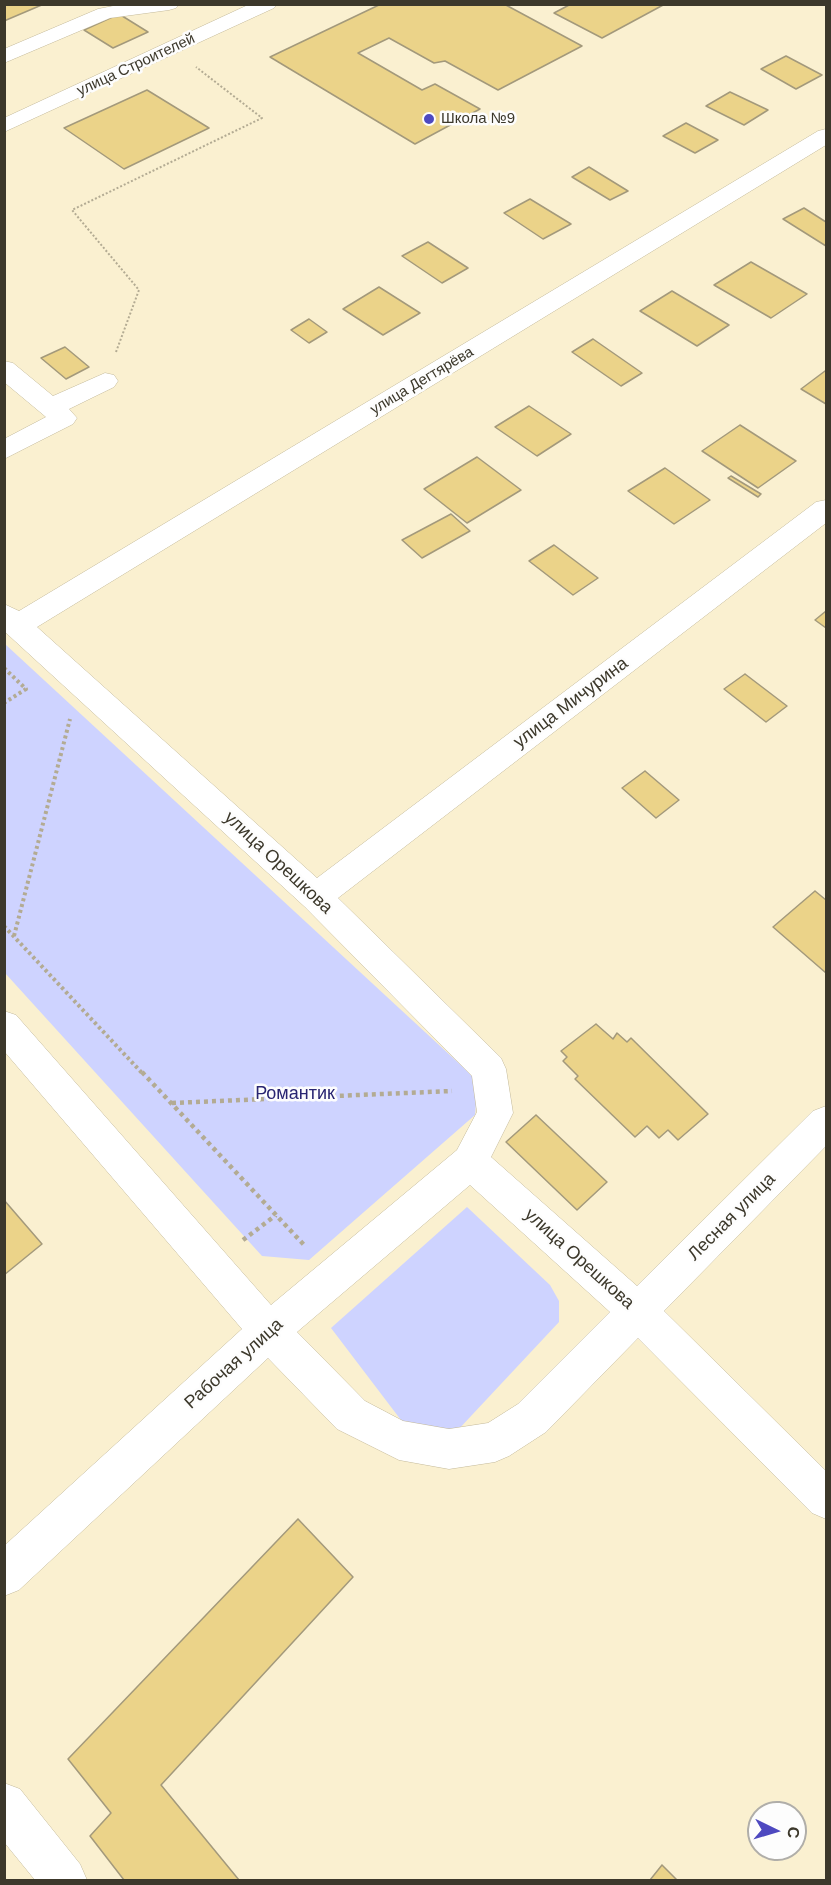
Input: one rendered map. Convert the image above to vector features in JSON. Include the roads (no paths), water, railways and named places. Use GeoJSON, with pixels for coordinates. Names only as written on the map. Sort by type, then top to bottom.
{"type":"FeatureCollection","features":[{"type":"Feature","properties":{"kind":"street"},"geometry":{"type":"LineString","coordinates":[[4,57],[105,13],[169,4]]}},
{"type":"Feature","properties":{"kind":"street","name":"улица Строителей"},"geometry":{"type":"LineString","coordinates":[[4,126],[267,4]]}},
{"type":"Feature","properties":{"kind":"street","name":"улица Дегтярёва"},"geometry":{"type":"LineString","coordinates":[[11,620],[826,136]]}},
{"type":"Feature","properties":{"kind":"street"},"geometry":{"type":"LineString","coordinates":[[4,369],[64,418],[4,450]]}},
{"type":"Feature","properties":{"kind":"street"},"geometry":{"type":"LineString","coordinates":[[51,407],[105,381]]}},
{"type":"Feature","properties":{"kind":"street","name":"улица Мичурина"},"geometry":{"type":"LineString","coordinates":[[316,897],[826,509]]}},
{"type":"Feature","properties":{"kind":"street","name":"улица Орешкова"},"geometry":{"type":"LineString","coordinates":[[4,1026],[269,1331],[351,1415],[399,1440],[449,1449],[495,1442],[532,1418],[638,1312],[470,1162],[495,1113],[489,1069],[316,897],[11,620]]}},
{"type":"Feature","properties":{"kind":"street","name":"Лесная улица"},"geometry":{"type":"LineString","coordinates":[[638,1312],[826,1122]]}},
{"type":"Feature","properties":{"kind":"street","name":"Рабочая улица"},"geometry":{"type":"LineString","coordinates":[[4,1575],[269,1331],[470,1162]]}},
{"type":"Feature","properties":{"kind":"street"},"geometry":{"type":"LineString","coordinates":[[638,1312],[826,1499]]}},
{"type":"Feature","properties":{"kind":"street"},"geometry":{"type":"LineString","coordinates":[[4,1805],[64,1881]]}},
{"type":"Feature","properties":{"kind":"place","name":"Школа №9"},"geometry":{"type":"Point","coordinates":[429,119]}},
{"type":"Feature","properties":{"kind":"park label","name":"Романтик"},"geometry":{"type":"Point","coordinates":[295,1094]}}]}
